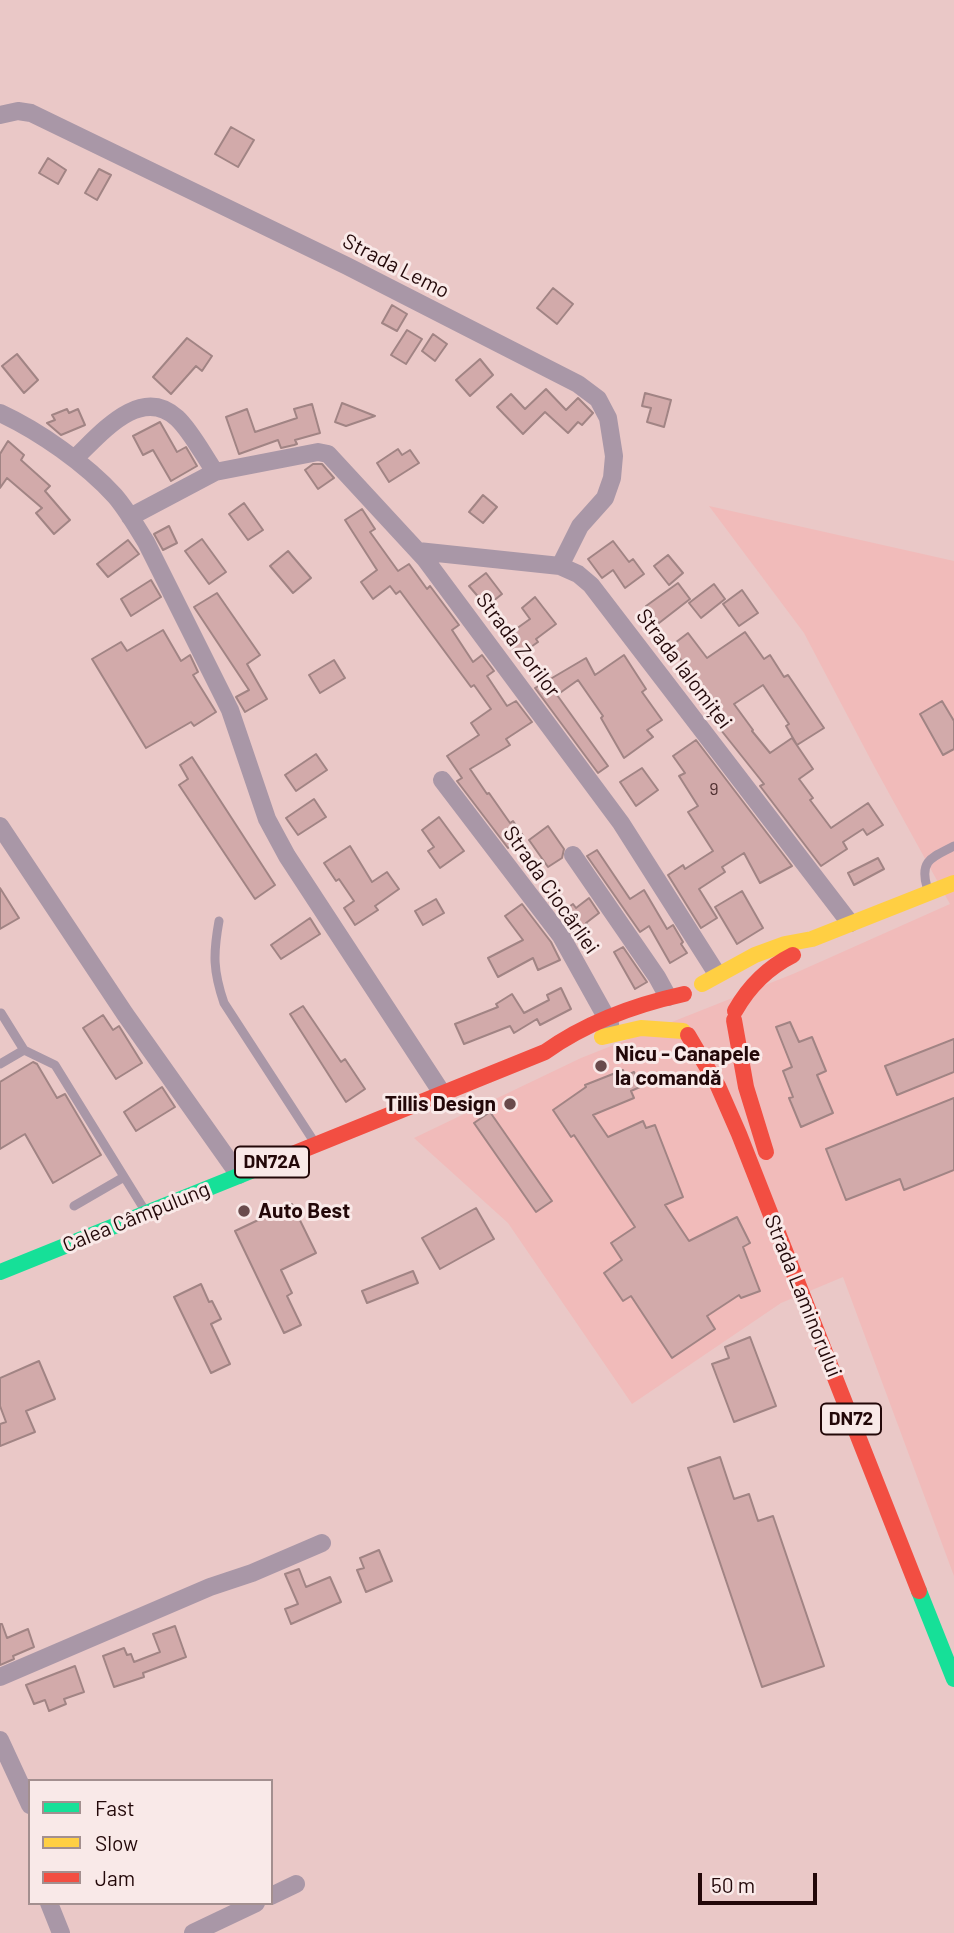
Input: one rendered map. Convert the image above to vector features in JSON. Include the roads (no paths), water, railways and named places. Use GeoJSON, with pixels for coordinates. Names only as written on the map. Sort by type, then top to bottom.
{"type":"FeatureCollection","features":[{"type":"Feature","properties":{"kind":"main road","name":"Calea Câmpulung"},"geometry":{"type":"LineString","coordinates":[[611,1025],[641,1028],[680,1014],[702,984],[722,985],[798,940],[812,939],[954,883]]}},
{"type":"Feature","properties":{"kind":"main road","name":"Calea Câmpulung"},"geometry":{"type":"LineString","coordinates":[[723,1035],[748,988],[782,960],[802,951],[812,939]]}},
{"type":"Feature","properties":{"kind":"main road"},"geometry":{"type":"LineString","coordinates":[[722,985],[734,1015],[751,1108],[771,1163]]}},
{"type":"Feature","properties":{"kind":"main road","name":"Calea Câmpulung"},"geometry":{"type":"LineString","coordinates":[[0,1272],[545,1052],[565,1036],[611,1025],[680,1014]]}},
{"type":"Feature","properties":{"kind":"main road","name":"Calea Câmpulung"},"geometry":{"type":"LineString","coordinates":[[680,1014],[706,1041]]}},
{"type":"Feature","properties":{"kind":"main road","name":"Strada Laminorului"},"geometry":{"type":"LineString","coordinates":[[680,1014],[718,1086],[739,1134],[954,1679]]}},
{"type":"Feature","properties":{"kind":"main road"},"geometry":{"type":"LineString","coordinates":[[925,1562],[954,1639]]}},
{"type":"Feature","properties":{"kind":"street","name":"Strada Lemo"},"geometry":{"type":"LineString","coordinates":[[0,115],[18,111],[31,113],[347,266],[578,384],[598,399],[608,418],[612,438],[612,478],[605,498],[580,526],[560,566]]}},
{"type":"Feature","properties":{"kind":"street"},"geometry":{"type":"LineString","coordinates":[[74,459],[116,419],[136,408],[161,407],[178,419],[215,472]]}},
{"type":"Feature","properties":{"kind":"street"},"geometry":{"type":"LineString","coordinates":[[0,413],[74,459],[115,496],[146,541],[230,710],[267,819],[286,856],[442,1093]]}},
{"type":"Feature","properties":{"kind":"street","name":"Strada Zorilor"},"geometry":{"type":"LineString","coordinates":[[130,517],[215,472],[317,453],[328,454],[418,551],[621,823],[722,985]]}},
{"type":"Feature","properties":{"kind":"street","name":"Strada Ialomiței"},"geometry":{"type":"LineString","coordinates":[[418,551],[560,566],[591,585],[850,923]]}},
{"type":"Feature","properties":{"kind":"street","name":"Strada Ciocârliei"},"geometry":{"type":"LineString","coordinates":[[442,780],[561,936],[611,1025]]}},
{"type":"Feature","properties":{"kind":"street"},"geometry":{"type":"LineString","coordinates":[[0,826],[125,1014],[239,1175]]}},
{"type":"Feature","properties":{"kind":"street"},"geometry":{"type":"LineString","coordinates":[[573,855],[680,1014]]}},
{"type":"Feature","properties":{"kind":"street"},"geometry":{"type":"LineString","coordinates":[[0,1677],[210,1587],[252,1573],[322,1543]]}},
{"type":"Feature","properties":{"kind":"street"},"geometry":{"type":"LineString","coordinates":[[0,1740],[28,1801]]}},
{"type":"Feature","properties":{"kind":"street"},"geometry":{"type":"LineString","coordinates":[[273,1895],[296,1884]]}},
{"type":"Feature","properties":{"kind":"street"},"geometry":{"type":"LineString","coordinates":[[49,1905],[61,1933]]}},
{"type":"Feature","properties":{"kind":"street"},"geometry":{"type":"LineString","coordinates":[[193,1933],[252,1905]]}},
{"type":"Feature","properties":{"kind":"lane"},"geometry":{"type":"LineString","coordinates":[[928,892],[924,877],[925,866],[931,858],[954,846]]}},
{"type":"Feature","properties":{"kind":"lane"},"geometry":{"type":"LineString","coordinates":[[219,921],[213,960],[224,1003],[316,1144]]}},
{"type":"Feature","properties":{"kind":"lane"},"geometry":{"type":"LineString","coordinates":[[1,1013],[24,1050],[55,1065],[146,1213]]}},
{"type":"Feature","properties":{"kind":"lane"},"geometry":{"type":"LineString","coordinates":[[0,1064],[24,1050]]}},
{"type":"Feature","properties":{"kind":"lane"},"geometry":{"type":"LineString","coordinates":[[74,1206],[124,1177]]}},
{"type":"Feature","properties":{"kind":"place","name":"Nicu - Canapele la comandă"},"geometry":{"type":"Point","coordinates":[601,1066]}},
{"type":"Feature","properties":{"kind":"place","name":"Tillis Design"},"geometry":{"type":"Point","coordinates":[510,1104]}},
{"type":"Feature","properties":{"kind":"place","name":"Auto Best"},"geometry":{"type":"Point","coordinates":[244,1211]}}]}
